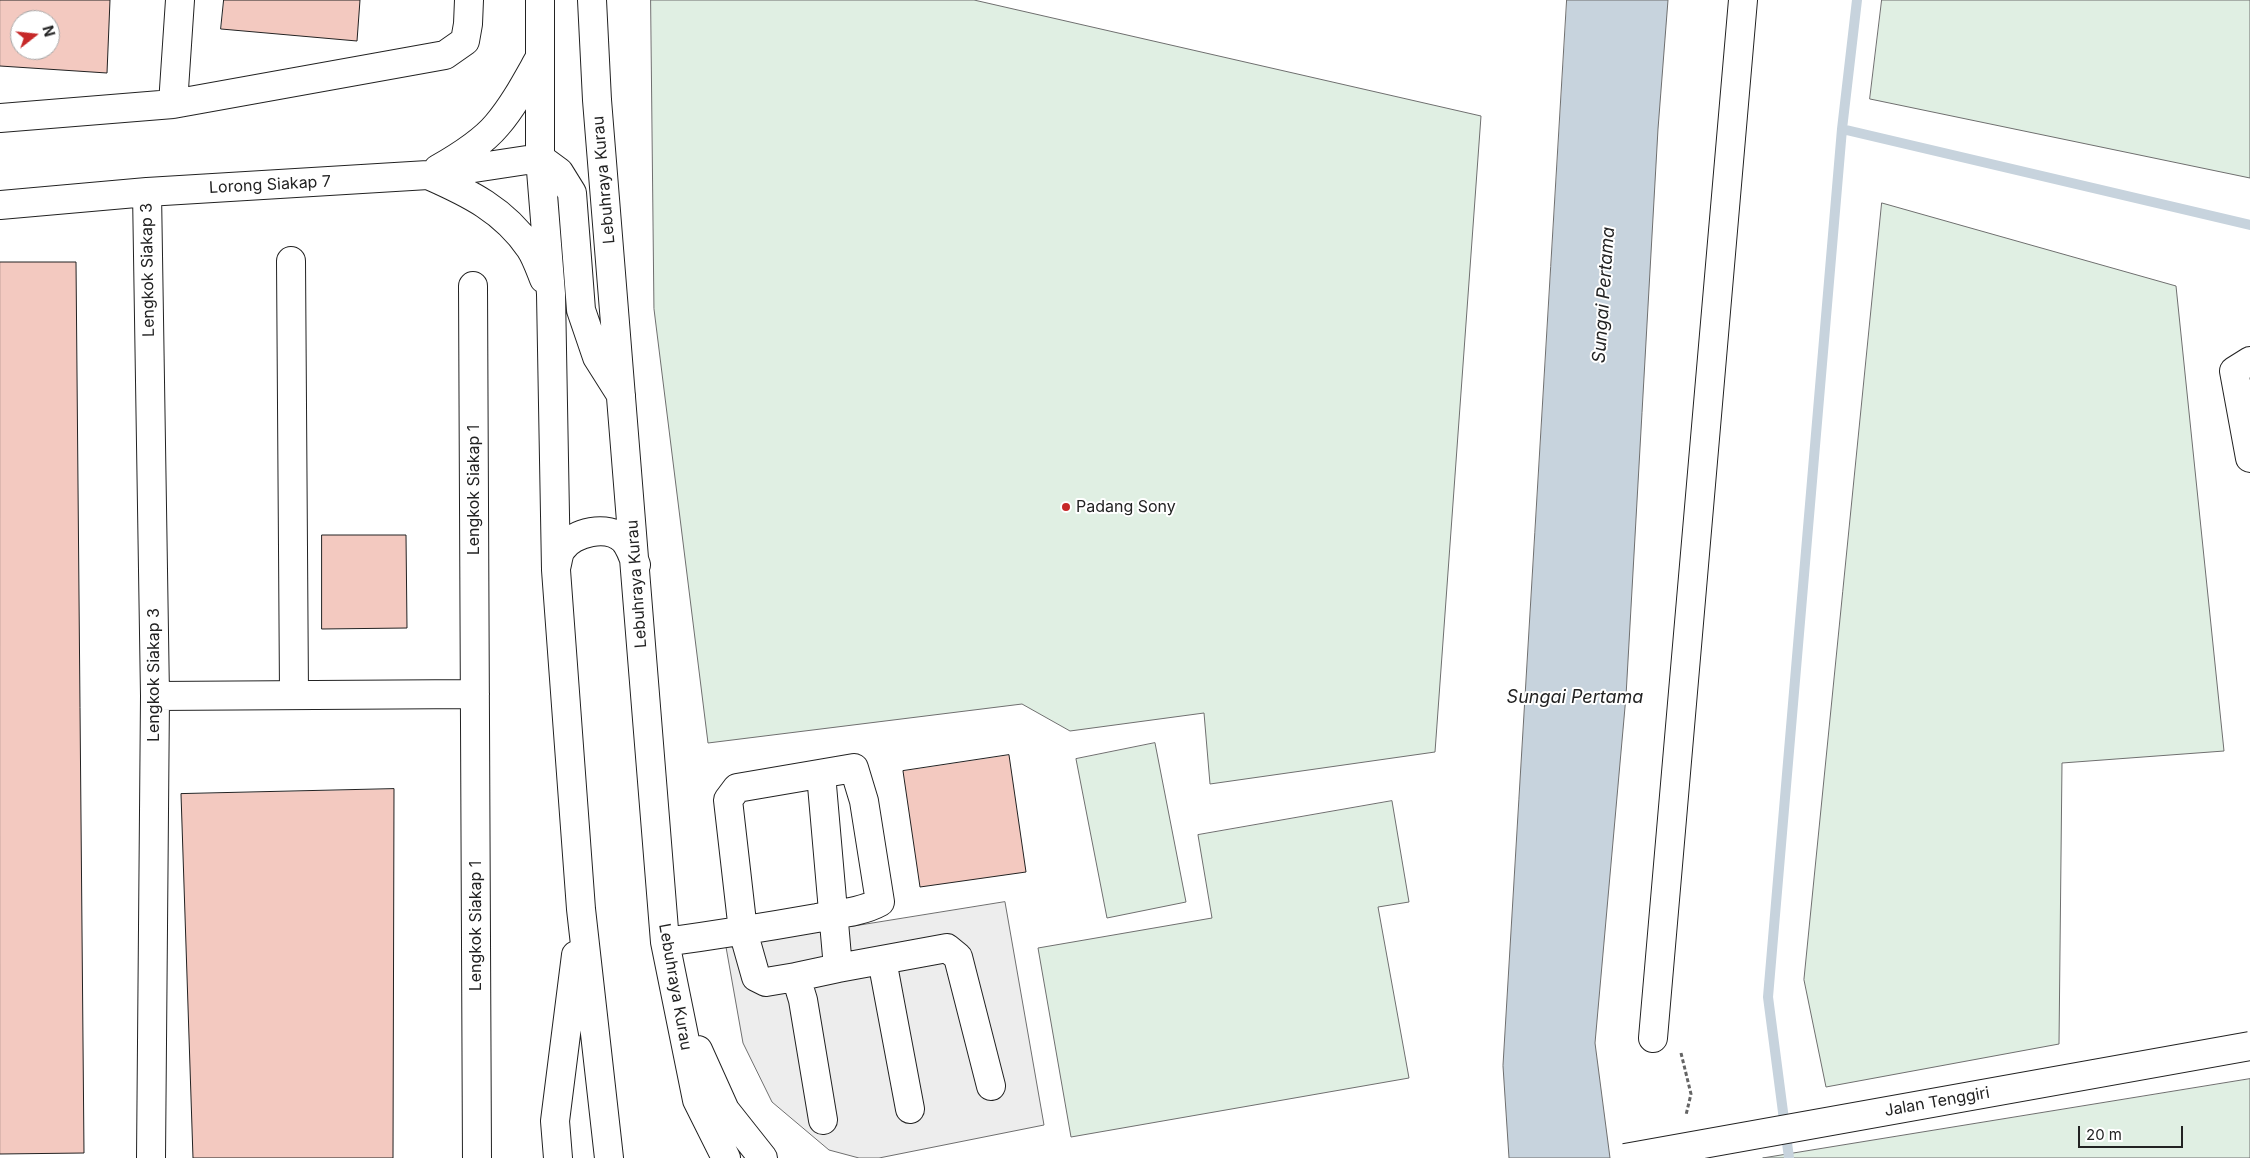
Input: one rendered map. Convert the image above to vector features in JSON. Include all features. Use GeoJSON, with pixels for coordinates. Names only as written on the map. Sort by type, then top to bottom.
{"type":"FeatureCollection","features":[{"type":"Feature","properties":{"kind":"street"},"geometry":{"type":"LineString","coordinates":[[174,104],[180,0]]}},
{"type":"Feature","properties":{"kind":"street"},"geometry":{"type":"LineString","coordinates":[[0,118],[174,104],[446,55],[465,41],[469,0]]}},
{"type":"Feature","properties":{"kind":"street"},"geometry":{"type":"LineString","coordinates":[[540,0],[540,158],[551,294],[556,570],[581,908],[609,1158]]}},
{"type":"Feature","properties":{"kind":"street","name":"Lebuhraya Kurau"},"geometry":{"type":"LineString","coordinates":[[592,0],[597,100],[623,398],[665,942],[697,1100],[726,1158]]}},
{"type":"Feature","properties":{"kind":"street"},"geometry":{"type":"LineString","coordinates":[[1653,1038],[1743,0]]}},
{"type":"Feature","properties":{"kind":"street"},"geometry":{"type":"LineString","coordinates":[[428,175],[466,152],[496,126],[517,99],[540,59]]}},
{"type":"Feature","properties":{"kind":"street"},"geometry":{"type":"LineString","coordinates":[[540,158],[559,172],[572,193],[581,310],[597,357],[623,398]]}},
{"type":"Feature","properties":{"kind":"street","name":"Lorong Siakap 7"},"geometry":{"type":"LineString","coordinates":[[0,205],[147,192],[428,175],[540,158]]}},
{"type":"Feature","properties":{"kind":"street"},"geometry":{"type":"LineString","coordinates":[[428,175],[473,195],[508,221],[531,249],[551,294]]}},
{"type":"Feature","properties":{"kind":"street","name":"Lengkok Siakap 3"},"geometry":{"type":"LineString","coordinates":[[147,192],[155,696],[152,1158]]}},
{"type":"Feature","properties":{"kind":"street"},"geometry":{"type":"LineString","coordinates":[[291,260],[294,694]]}},
{"type":"Feature","properties":{"kind":"street","name":"Lengkok Siakap 1"},"geometry":{"type":"LineString","coordinates":[[473,286],[477,1158]]}},
{"type":"Feature","properties":{"kind":"street"},"geometry":{"type":"LineString","coordinates":[[2248,362],[2234,371],[2250,458]]}},
{"type":"Feature","properties":{"kind":"street"},"geometry":{"type":"LineString","coordinates":[[556,570],[560,551],[570,539],[604,531],[622,539],[631,551],[636,565]]}},
{"type":"Feature","properties":{"kind":"street"},"geometry":{"type":"LineString","coordinates":[[155,696],[475,694]]}},
{"type":"Feature","properties":{"kind":"street"},"geometry":{"type":"LineString","coordinates":[[665,942],[744,931],[832,915],[872,906],[880,902],[864,801],[854,768],[738,788],[728,800],[744,931],[756,977],[766,982],[796,978],[838,968],[947,948],[958,957],[991,1086]]}},
{"type":"Feature","properties":{"kind":"street"},"geometry":{"type":"LineString","coordinates":[[821,774],[838,968]]}},
{"type":"Feature","properties":{"kind":"street"},"geometry":{"type":"LineString","coordinates":[[558,1158],[555,1121],[581,908]]}},
{"type":"Feature","properties":{"kind":"street"},"geometry":{"type":"LineString","coordinates":[[882,960],[910,1109]]}},
{"type":"Feature","properties":{"kind":"street"},"geometry":{"type":"LineString","coordinates":[[796,978],[802,1000],[823,1120]]}},
{"type":"Feature","properties":{"kind":"street"},"geometry":{"type":"LineString","coordinates":[[676,1000],[725,1110],[763,1158]]}},
{"type":"Feature","properties":{"kind":"street","name":"Jalan Tenggiri"},"geometry":{"type":"LineString","coordinates":[[1624,1158],[2250,1046]]}},
{"type":"Feature","properties":{"kind":"path"},"geometry":{"type":"LineString","coordinates":[[1678,1046],[1691,1094],[1684,1122]]}},
{"type":"Feature","properties":{"kind":"green space","name":"Padang Sony"},"geometry":{"type":"Polygon","coordinates":[[[651,0],[974,0],[1481,116],[1435,752],[1210,784],[1204,713],[1070,731],[1022,704],[708,743],[654,309],[651,0]]]}},
{"type":"Feature","properties":{"kind":"green space"},"geometry":{"type":"Polygon","coordinates":[[[1882,0],[2250,0],[2250,178],[1870,99],[1882,0]]]}},
{"type":"Feature","properties":{"kind":"green space"},"geometry":{"type":"Polygon","coordinates":[[[1882,203],[2176,286],[2224,751],[2062,763],[2059,1044],[1826,1087],[1804,980],[1882,203]]]}},
{"type":"Feature","properties":{"kind":"green space"},"geometry":{"type":"Polygon","coordinates":[[[1155,743],[1186,902],[1107,918],[1076,759],[1155,743]]]}},
{"type":"Feature","properties":{"kind":"green space"},"geometry":{"type":"Polygon","coordinates":[[[1392,801],[1409,902],[1378,907],[1409,1078],[1071,1137],[1038,948],[1212,918],[1198,835],[1392,801]]]}},
{"type":"Feature","properties":{"kind":"green space"},"geometry":{"type":"Polygon","coordinates":[[[2250,1079],[2250,1158],[1763,1158],[2250,1079]]]}},
{"type":"Feature","properties":{"kind":"shaded area"},"geometry":{"type":"Polygon","coordinates":[[[1005,902],[1044,1125],[879,1158],[859,1158],[829,1150],[772,1102],[743,1043],[726,947],[1005,902]]]}},
{"type":"Feature","properties":{"kind":"water","name":"Sungai Pertama"},"geometry":{"type":"Polygon","coordinates":[[[1567,0],[1668,0],[1658,129],[1626,696],[1595,1043],[1610,1158],[1509,1158],[1503,1066],[1567,0]]]}},
{"type":"Feature","properties":{"kind":"building"},"geometry":{"type":"Polygon","coordinates":[[[0,0],[110,0],[107,73],[0,66],[0,0]]]}},
{"type":"Feature","properties":{"kind":"building"},"geometry":{"type":"Polygon","coordinates":[[[224,0],[360,0],[357,41],[221,29],[224,0]]]}},
{"type":"Feature","properties":{"kind":"building"},"geometry":{"type":"Polygon","coordinates":[[[0,262],[76,262],[84,1153],[0,1154],[0,262]]]}},
{"type":"Feature","properties":{"kind":"building"},"geometry":{"type":"Polygon","coordinates":[[[322,535],[406,535],[407,628],[322,629],[322,535]]]}},
{"type":"Feature","properties":{"kind":"building"},"geometry":{"type":"Polygon","coordinates":[[[1009,755],[1026,872],[920,887],[903,771],[1009,755]]]}},
{"type":"Feature","properties":{"kind":"building"},"geometry":{"type":"Polygon","coordinates":[[[394,789],[393,1158],[193,1158],[181,794],[394,789]]]}},
{"type":"Feature","properties":{"kind":"waterway"},"geometry":{"type":"LineString","coordinates":[[1789,1158],[1768,997],[1842,129],[1857,0]]}},
{"type":"Feature","properties":{"kind":"waterway"},"geometry":{"type":"LineString","coordinates":[[1842,129],[2250,225]]}},
{"type":"Feature","properties":{"kind":"place","name":"Padang Sony"},"geometry":{"type":"Point","coordinates":[1066,507]}}]}
